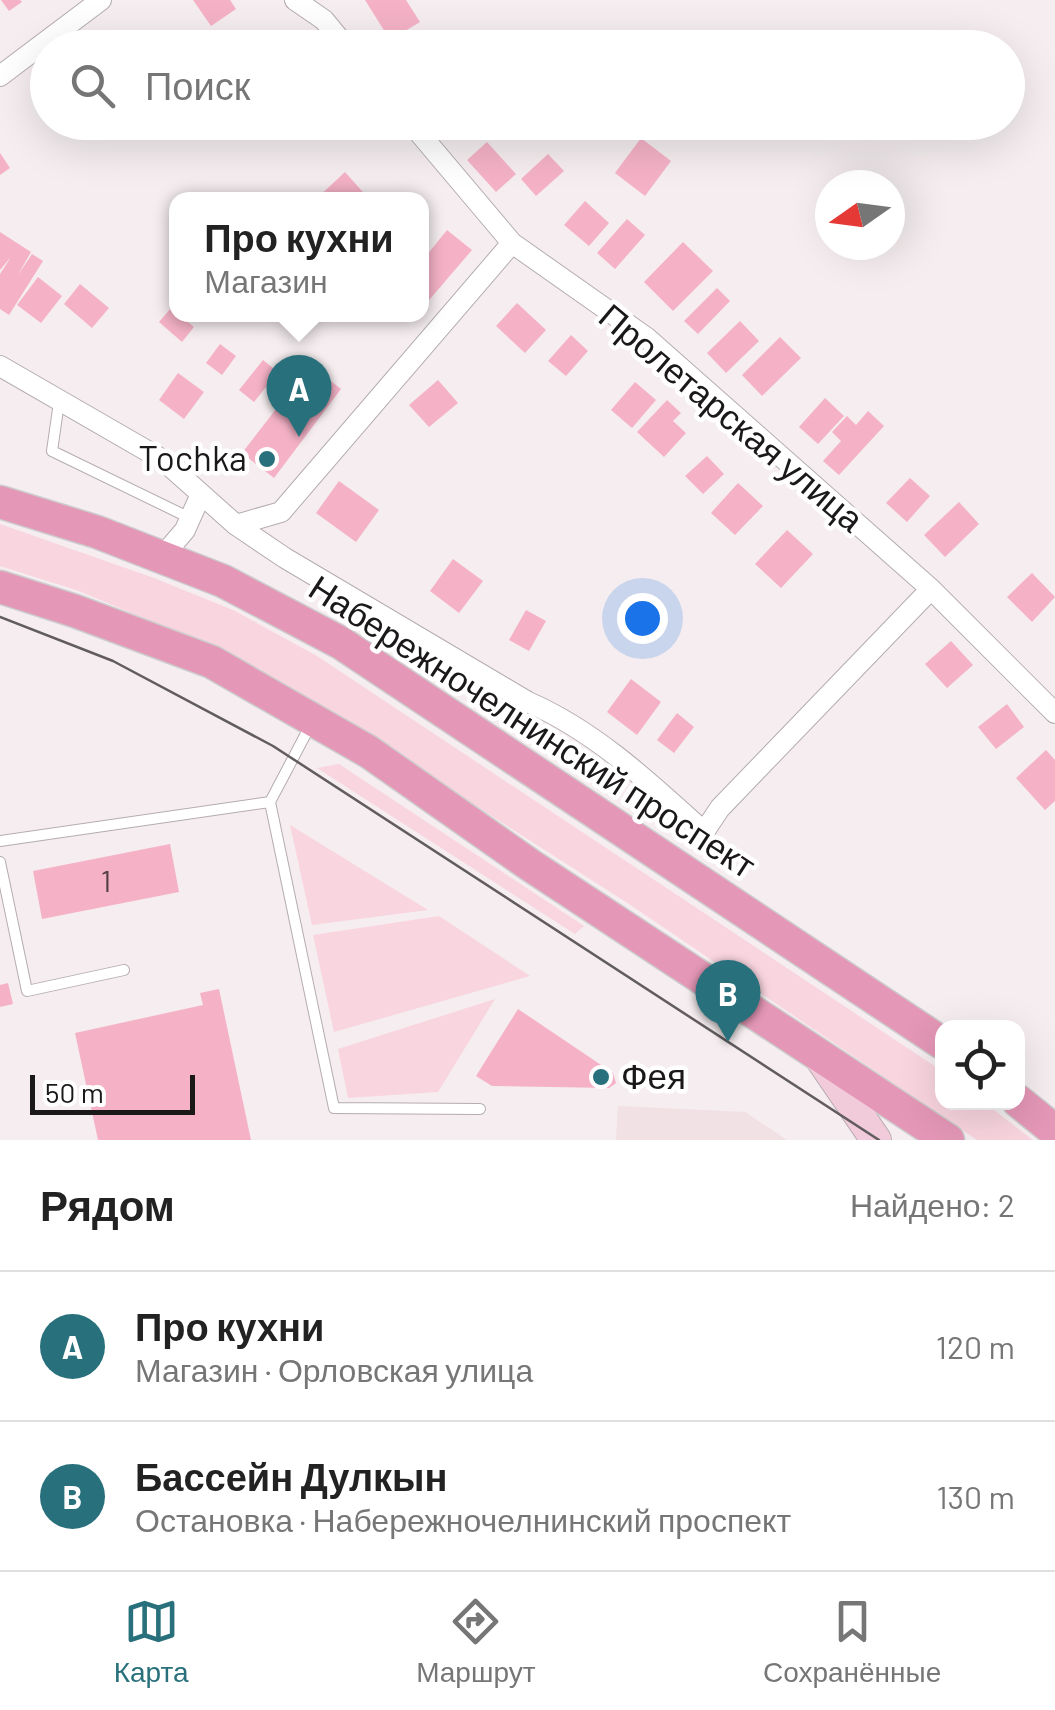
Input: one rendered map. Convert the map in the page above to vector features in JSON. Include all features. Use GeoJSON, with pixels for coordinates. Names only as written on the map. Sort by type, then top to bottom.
{"type":"FeatureCollection","features":[{"type":"Feature","properties":{"kind":"main road","name":"Набережночелнинский проспект"},"geometry":{"type":"LineString","coordinates":[[0,502],[98,532],[223,581],[341,643],[935,1037]]}},
{"type":"Feature","properties":{"kind":"main road"},"geometry":{"type":"LineString","coordinates":[[0,587],[212,662],[368,752],[530,865],[948,1140]]}},
{"type":"Feature","properties":{"kind":"main road"},"geometry":{"type":"LineString","coordinates":[[1025,1106],[1055,1130]]}},
{"type":"Feature","properties":{"kind":"street"},"geometry":{"type":"LineString","coordinates":[[61,30],[101,0]]}},
{"type":"Feature","properties":{"kind":"street"},"geometry":{"type":"LineString","coordinates":[[295,0],[332,30]]}},
{"type":"Feature","properties":{"kind":"street"},"geometry":{"type":"LineString","coordinates":[[0,76],[30,53]]}},
{"type":"Feature","properties":{"kind":"street","name":"Пролетарская улица"},"geometry":{"type":"LineString","coordinates":[[425,140],[512,244],[647,338],[931,589],[1055,713]]}},
{"type":"Feature","properties":{"kind":"street"},"geometry":{"type":"LineString","coordinates":[[236,524],[282,512],[512,244]]}},
{"type":"Feature","properties":{"kind":"street"},"geometry":{"type":"LineString","coordinates":[[0,366],[163,460],[236,524],[285,558],[528,702],[558,715],[634,768],[704,832],[720,808],[931,589]]}},
{"type":"Feature","properties":{"kind":"street"},"geometry":{"type":"LineString","coordinates":[[162,557],[185,530],[201,494]]}},
{"type":"Feature","properties":{"kind":"street"},"geometry":{"type":"LineString","coordinates":[[814,1051],[876,1140]]}},
{"type":"Feature","properties":{"kind":"lane"},"geometry":{"type":"LineString","coordinates":[[58,402],[52,451],[190,518]]}},
{"type":"Feature","properties":{"kind":"lane"},"geometry":{"type":"LineString","coordinates":[[312,720],[270,802],[334,1108],[480,1109]]}},
{"type":"Feature","properties":{"kind":"lane"},"geometry":{"type":"LineString","coordinates":[[0,841],[270,802]]}},
{"type":"Feature","properties":{"kind":"lane"},"geometry":{"type":"LineString","coordinates":[[0,862],[27,990],[124,970]]}},
{"type":"Feature","properties":{"kind":"shaded area"},"geometry":{"type":"Polygon","coordinates":[[[0,524],[233,610],[317,656],[935,1066],[935,1110],[994,1110],[1033,1140],[977,1140],[629,904],[301,694],[193,639],[79,591],[0,566],[0,524]]]}},
{"type":"Feature","properties":{"kind":"shaded area"},"geometry":{"type":"Polygon","coordinates":[[[339,764],[584,926],[575,934],[317,768],[339,764]]]}},
{"type":"Feature","properties":{"kind":"shaded area"},"geometry":{"type":"Polygon","coordinates":[[[290,825],[428,910],[312,925],[290,825]]]}},
{"type":"Feature","properties":{"kind":"shaded area"},"geometry":{"type":"Polygon","coordinates":[[[439,916],[530,976],[334,1032],[313,935],[439,916]]]}},
{"type":"Feature","properties":{"kind":"shaded area"},"geometry":{"type":"Polygon","coordinates":[[[495,999],[438,1092],[348,1098],[338,1049],[495,999]]]}},
{"type":"Feature","properties":{"kind":"shaded area"},"geometry":{"type":"Polygon","coordinates":[[[618,1106],[745,1112],[787,1140],[616,1140],[618,1106]]]}},
{"type":"Feature","properties":{"kind":"building"},"geometry":{"type":"Polygon","coordinates":[[[1,0],[20,0],[22,2],[9,11],[1,0]]]}},
{"type":"Feature","properties":{"kind":"building"},"geometry":{"type":"Polygon","coordinates":[[[193,0],[230,0],[236,9],[211,26],[193,0]]]}},
{"type":"Feature","properties":{"kind":"building"},"geometry":{"type":"Polygon","coordinates":[[[365,0],[406,0],[420,22],[407,30],[384,30],[365,0]]]}},
{"type":"Feature","properties":{"kind":"building"},"geometry":{"type":"Polygon","coordinates":[[[640,140],[671,161],[645,196],[615,173],[640,140]]]}},
{"type":"Feature","properties":{"kind":"building"},"geometry":{"type":"Polygon","coordinates":[[[487,142],[516,174],[496,192],[467,160],[487,142]]]}},
{"type":"Feature","properties":{"kind":"building"},"geometry":{"type":"Polygon","coordinates":[[[0,153],[10,168],[0,175],[0,153]]]}},
{"type":"Feature","properties":{"kind":"building"},"geometry":{"type":"Polygon","coordinates":[[[548,154],[564,171],[536,196],[521,179],[548,154]]]}},
{"type":"Feature","properties":{"kind":"building"},"geometry":{"type":"Polygon","coordinates":[[[345,172],[363,192],[324,192],[345,172]]]}},
{"type":"Feature","properties":{"kind":"building"},"geometry":{"type":"Polygon","coordinates":[[[585,201],[609,223],[589,246],[564,225],[585,201]]]}},
{"type":"Feature","properties":{"kind":"building"},"geometry":{"type":"Polygon","coordinates":[[[627,219],[645,235],[615,269],[597,253],[627,219]]]}},
{"type":"Feature","properties":{"kind":"building"},"geometry":{"type":"Polygon","coordinates":[[[447,230],[472,250],[429,300],[429,252],[447,230]]]}},
{"type":"Feature","properties":{"kind":"building"},"geometry":{"type":"Polygon","coordinates":[[[0,232],[31,252],[18,275],[32,254],[43,261],[9,315],[0,309],[0,274],[11,257],[0,270],[0,232]]]}},
{"type":"Feature","properties":{"kind":"building"},"geometry":{"type":"Polygon","coordinates":[[[683,242],[713,271],[673,311],[644,282],[683,242]]]}},
{"type":"Feature","properties":{"kind":"building"},"geometry":{"type":"Polygon","coordinates":[[[38,277],[62,296],[41,323],[17,305],[38,277]]]}},
{"type":"Feature","properties":{"kind":"building"},"geometry":{"type":"Polygon","coordinates":[[[80,284],[109,308],[92,328],[64,304],[80,284]]]}},
{"type":"Feature","properties":{"kind":"building"},"geometry":{"type":"Polygon","coordinates":[[[717,288],[730,301],[698,334],[684,321],[717,288]]]}},
{"type":"Feature","properties":{"kind":"building"},"geometry":{"type":"Polygon","coordinates":[[[517,303],[546,330],[525,353],[496,326],[517,303]]]}},
{"type":"Feature","properties":{"kind":"building"},"geometry":{"type":"Polygon","coordinates":[[[169,310],[169,322],[188,322],[194,327],[182,342],[159,322],[169,310]]]}},
{"type":"Feature","properties":{"kind":"building"},"geometry":{"type":"Polygon","coordinates":[[[740,321],[759,341],[726,373],[707,353],[740,321]]]}},
{"type":"Feature","properties":{"kind":"building"},"geometry":{"type":"Polygon","coordinates":[[[571,335],[588,351],[566,376],[548,361],[571,335]]]}},
{"type":"Feature","properties":{"kind":"building"},"geometry":{"type":"Polygon","coordinates":[[[780,337],[801,358],[762,396],[742,375],[780,337]]]}},
{"type":"Feature","properties":{"kind":"building"},"geometry":{"type":"Polygon","coordinates":[[[220,344],[236,356],[222,375],[206,363],[220,344]]]}},
{"type":"Feature","properties":{"kind":"building"},"geometry":{"type":"Polygon","coordinates":[[[263,360],[278,372],[254,402],[239,390],[263,360]]]}},
{"type":"Feature","properties":{"kind":"building"},"geometry":{"type":"Polygon","coordinates":[[[310,365],[341,389],[274,478],[242,453],[310,365]]]}},
{"type":"Feature","properties":{"kind":"building"},"geometry":{"type":"Polygon","coordinates":[[[178,373],[204,392],[184,419],[159,400],[178,373]]]}},
{"type":"Feature","properties":{"kind":"building"},"geometry":{"type":"Polygon","coordinates":[[[438,380],[458,403],[429,427],[409,405],[438,380]]]}},
{"type":"Feature","properties":{"kind":"building"},"geometry":{"type":"Polygon","coordinates":[[[635,382],[656,400],[632,428],[611,410],[635,382]]]}},
{"type":"Feature","properties":{"kind":"building"},"geometry":{"type":"Polygon","coordinates":[[[825,398],[844,416],[818,444],[799,427],[825,398]]]}},
{"type":"Feature","properties":{"kind":"building"},"geometry":{"type":"Polygon","coordinates":[[[667,400],[681,413],[673,421],[686,433],[664,457],[637,432],[667,400]]]}},
{"type":"Feature","properties":{"kind":"building"},"geometry":{"type":"Polygon","coordinates":[[[868,411],[884,426],[839,475],[823,461],[841,441],[832,432],[847,416],[856,425],[868,411]]]}},
{"type":"Feature","properties":{"kind":"building"},"geometry":{"type":"Polygon","coordinates":[[[707,456],[724,474],[703,494],[685,476],[707,456]]]}},
{"type":"Feature","properties":{"kind":"building"},"geometry":{"type":"Polygon","coordinates":[[[910,478],[930,496],[907,522],[886,503],[910,478]]]}},
{"type":"Feature","properties":{"kind":"building"},"geometry":{"type":"Polygon","coordinates":[[[339,481],[379,510],[356,542],[316,513],[339,481]]]}},
{"type":"Feature","properties":{"kind":"building"},"geometry":{"type":"Polygon","coordinates":[[[738,483],[763,506],[735,535],[711,513],[738,483]]]}},
{"type":"Feature","properties":{"kind":"building"},"geometry":{"type":"Polygon","coordinates":[[[959,502],[979,524],[945,557],[924,535],[959,502]]]}},
{"type":"Feature","properties":{"kind":"building"},"geometry":{"type":"Polygon","coordinates":[[[787,530],[813,554],[781,588],[755,564],[787,530]]]}},
{"type":"Feature","properties":{"kind":"building"},"geometry":{"type":"Polygon","coordinates":[[[453,559],[483,581],[459,613],[430,591],[453,559]]]}},
{"type":"Feature","properties":{"kind":"building"},"geometry":{"type":"Polygon","coordinates":[[[1032,573],[1055,597],[1032,622],[1007,597],[1032,573]]]}},
{"type":"Feature","properties":{"kind":"building"},"geometry":{"type":"Polygon","coordinates":[[[526,610],[546,621],[529,651],[509,640],[526,610]]]}},
{"type":"Feature","properties":{"kind":"building"},"geometry":{"type":"Polygon","coordinates":[[[951,641],[973,665],[947,688],[925,664],[951,641]]]}},
{"type":"Feature","properties":{"kind":"building"},"geometry":{"type":"Polygon","coordinates":[[[631,679],[661,702],[637,735],[607,712],[631,679]]]}},
{"type":"Feature","properties":{"kind":"building"},"geometry":{"type":"Polygon","coordinates":[[[1007,704],[1024,727],[996,749],[978,727],[1007,704]]]}},
{"type":"Feature","properties":{"kind":"building"},"geometry":{"type":"Polygon","coordinates":[[[677,713],[694,727],[674,753],[657,740],[677,713]]]}},
{"type":"Feature","properties":{"kind":"building"},"geometry":{"type":"Polygon","coordinates":[[[1046,750],[1055,760],[1055,801],[1045,810],[1016,778],[1046,750]]]}},
{"type":"Feature","properties":{"kind":"building"},"geometry":{"type":"Polygon","coordinates":[[[170,844],[179,892],[42,919],[33,871],[170,844]]]}},
{"type":"Feature","properties":{"kind":"building"},"geometry":{"type":"Polygon","coordinates":[[[8,983],[13,1004],[0,1007],[0,985],[8,983]]]}},
{"type":"Feature","properties":{"kind":"building"},"geometry":{"type":"Polygon","coordinates":[[[219,989],[251,1140],[98,1140],[75,1033],[203,1005],[200,993],[219,989]]]}},
{"type":"Feature","properties":{"kind":"building"},"geometry":{"type":"Polygon","coordinates":[[[518,1009],[613,1073],[616,1083],[609,1088],[492,1086],[476,1076],[518,1009]]]}},
{"type":"Feature","properties":{"kind":"tram line"},"geometry":{"type":"LineString","coordinates":[[0,617],[113,661],[273,746],[879,1140]]}},
{"type":"Feature","properties":{"kind":"place","name":"Про кухни"},"geometry":{"type":"Point","coordinates":[299,437]}},
{"type":"Feature","properties":{"kind":"place","name":"Tochka"},"geometry":{"type":"Point","coordinates":[267,459]}},
{"type":"Feature","properties":{"kind":"place","name":"Бассейн Дулкын"},"geometry":{"type":"Point","coordinates":[728,1042]}},
{"type":"Feature","properties":{"kind":"place","name":"Фея"},"geometry":{"type":"Point","coordinates":[601,1077]}}]}
